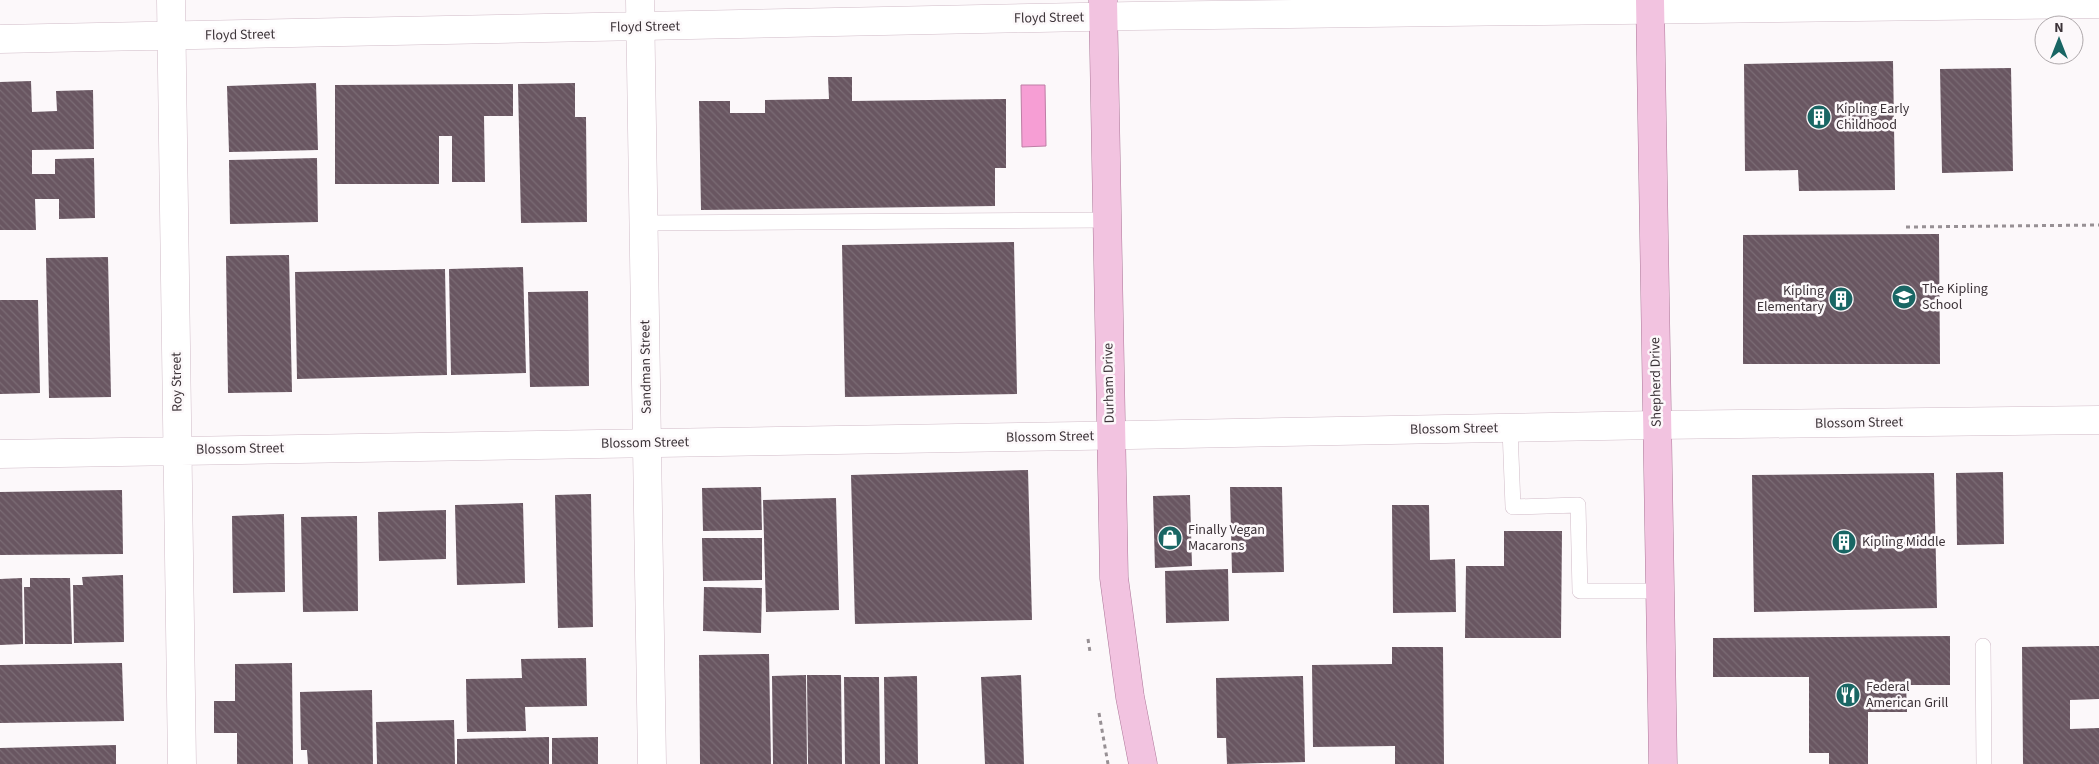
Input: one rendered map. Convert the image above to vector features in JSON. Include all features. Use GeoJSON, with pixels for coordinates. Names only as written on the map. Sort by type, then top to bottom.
{"type":"FeatureCollection","features":[{"type":"Feature","properties":{"kind":"main road","name":"Shepherd Drive"},"geometry":{"type":"LineString","coordinates":[[1650,5],[1663,764]]}},
{"type":"Feature","properties":{"kind":"main road","name":"Durham Drive"},"geometry":{"type":"LineString","coordinates":[[1104,8],[1110,436],[1114,578],[1130,697],[1143,764]]}},
{"type":"Feature","properties":{"kind":"street","name":"Roy Street"},"geometry":{"type":"LineString","coordinates":[[171,0],[182,764]]}},
{"type":"Feature","properties":{"kind":"street","name":"Sandman Street"},"geometry":{"type":"LineString","coordinates":[[640,0],[652,764]]}},
{"type":"Feature","properties":{"kind":"street","name":"Floyd Street"},"geometry":{"type":"LineString","coordinates":[[0,39],[640,27],[1104,8],[2099,4]]}},
{"type":"Feature","properties":{"kind":"street","name":"Blossom Street"},"geometry":{"type":"LineString","coordinates":[[0,454],[1657,425],[2099,420]]}},
{"type":"Feature","properties":{"kind":"lane"},"geometry":{"type":"LineString","coordinates":[[643,224],[1107,220]]}},
{"type":"Feature","properties":{"kind":"lane"},"geometry":{"type":"LineString","coordinates":[[1510,428],[1513,506],[1578,505],[1580,591],[1660,591]]}},
{"type":"Feature","properties":{"kind":"lane"},"geometry":{"type":"LineString","coordinates":[[1983,646],[1984,764]]}},
{"type":"Feature","properties":{"kind":"path"},"geometry":{"type":"LineString","coordinates":[[1906,227],[2099,225]]}},
{"type":"Feature","properties":{"kind":"shaded area"},"geometry":{"type":"Polygon","coordinates":[[[1021,85],[1045,85],[1046,146],[1022,147],[1021,85]]]}},
{"type":"Feature","properties":{"kind":"building","name":"Kipling Early Childhood"},"geometry":{"type":"Polygon","coordinates":[[[1893,61],[1895,190],[1799,191],[1798,170],[1745,171],[1744,64],[1893,61]]]}},
{"type":"Feature","properties":{"kind":"building"},"geometry":{"type":"Polygon","coordinates":[[[2011,68],[2013,171],[1942,173],[1940,69],[2011,68]]]}},
{"type":"Feature","properties":{"kind":"building"},"geometry":{"type":"Polygon","coordinates":[[[828,77],[852,77],[852,101],[1006,99],[1006,168],[995,168],[995,206],[701,210],[699,101],[730,101],[730,113],[765,113],[765,100],[829,99],[828,77]]]}},
{"type":"Feature","properties":{"kind":"building"},"geometry":{"type":"Polygon","coordinates":[[[31,81],[32,112],[57,111],[56,91],[93,90],[94,149],[32,150],[32,174],[55,174],[55,159],[94,158],[95,218],[59,219],[59,199],[35,199],[36,230],[0,230],[0,82],[31,81]]]}},
{"type":"Feature","properties":{"kind":"building"},"geometry":{"type":"Polygon","coordinates":[[[316,83],[318,150],[229,152],[227,86],[316,83]]]}},
{"type":"Feature","properties":{"kind":"building"},"geometry":{"type":"Polygon","coordinates":[[[575,83],[575,117],[586,117],[587,222],[521,223],[518,84],[575,83]]]}},
{"type":"Feature","properties":{"kind":"building"},"geometry":{"type":"Polygon","coordinates":[[[513,84],[513,116],[484,116],[485,182],[452,182],[452,136],[439,136],[439,184],[335,184],[335,85],[513,84]]]}},
{"type":"Feature","properties":{"kind":"building"},"geometry":{"type":"Polygon","coordinates":[[[317,158],[318,222],[230,224],[229,160],[317,158]]]}},
{"type":"Feature","properties":{"kind":"building","name":"Kipling Elementary"},"geometry":{"type":"Polygon","coordinates":[[[1939,234],[1940,364],[1743,364],[1743,235],[1939,234]]]}},
{"type":"Feature","properties":{"kind":"building"},"geometry":{"type":"Polygon","coordinates":[[[1014,242],[1017,394],[845,397],[842,245],[1014,242]]]}},
{"type":"Feature","properties":{"kind":"building"},"geometry":{"type":"Polygon","coordinates":[[[289,255],[292,392],[228,393],[226,256],[289,255]]]}},
{"type":"Feature","properties":{"kind":"building"},"geometry":{"type":"Polygon","coordinates":[[[108,257],[111,397],[49,398],[46,258],[108,257]]]}},
{"type":"Feature","properties":{"kind":"building"},"geometry":{"type":"Polygon","coordinates":[[[523,267],[526,373],[451,375],[449,269],[523,267]]]}},
{"type":"Feature","properties":{"kind":"building"},"geometry":{"type":"Polygon","coordinates":[[[445,269],[447,375],[297,379],[295,272],[445,269]]]}},
{"type":"Feature","properties":{"kind":"building"},"geometry":{"type":"Polygon","coordinates":[[[588,291],[589,386],[530,387],[528,292],[588,291]]]}},
{"type":"Feature","properties":{"kind":"building"},"geometry":{"type":"Polygon","coordinates":[[[0,300],[38,300],[40,393],[0,394],[0,300]]]}},
{"type":"Feature","properties":{"kind":"building"},"geometry":{"type":"Polygon","coordinates":[[[1028,470],[1032,620],[855,624],[851,475],[1028,470]]]}},
{"type":"Feature","properties":{"kind":"building"},"geometry":{"type":"Polygon","coordinates":[[[2003,472],[2004,544],[1957,545],[1956,473],[2003,472]]]}},
{"type":"Feature","properties":{"kind":"building","name":"Kipling Middle"},"geometry":{"type":"Polygon","coordinates":[[[1934,473],[1937,608],[1754,612],[1752,475],[1934,473]]]}},
{"type":"Feature","properties":{"kind":"building"},"geometry":{"type":"Polygon","coordinates":[[[761,487],[762,530],[703,531],[702,488],[761,487]]]}},
{"type":"Feature","properties":{"kind":"building"},"geometry":{"type":"Polygon","coordinates":[[[1230,487],[1282,487],[1284,572],[1232,573],[1230,487]]]}},
{"type":"Feature","properties":{"kind":"building"},"geometry":{"type":"Polygon","coordinates":[[[122,490],[123,554],[0,555],[0,492],[122,490]]]}},
{"type":"Feature","properties":{"kind":"building"},"geometry":{"type":"Polygon","coordinates":[[[591,494],[593,627],[558,628],[555,495],[591,494]]]}},
{"type":"Feature","properties":{"kind":"building"},"geometry":{"type":"Polygon","coordinates":[[[1190,495],[1192,566],[1155,568],[1153,496],[1190,495]]]}},
{"type":"Feature","properties":{"kind":"building"},"geometry":{"type":"Polygon","coordinates":[[[836,498],[839,610],[766,612],[763,500],[836,498]]]}},
{"type":"Feature","properties":{"kind":"building"},"geometry":{"type":"Polygon","coordinates":[[[523,503],[525,583],[457,585],[455,505],[523,503]]]}},
{"type":"Feature","properties":{"kind":"building"},"geometry":{"type":"Polygon","coordinates":[[[1392,505],[1429,505],[1430,560],[1455,559],[1456,612],[1393,613],[1392,505]]]}},
{"type":"Feature","properties":{"kind":"building"},"geometry":{"type":"Polygon","coordinates":[[[446,510],[446,559],[379,561],[378,512],[446,510]]]}},
{"type":"Feature","properties":{"kind":"building"},"geometry":{"type":"Polygon","coordinates":[[[284,514],[285,592],[233,593],[232,516],[284,514]]]}},
{"type":"Feature","properties":{"kind":"building"},"geometry":{"type":"Polygon","coordinates":[[[357,516],[358,611],[303,612],[301,517],[357,516]]]}},
{"type":"Feature","properties":{"kind":"building"},"geometry":{"type":"Polygon","coordinates":[[[1504,531],[1562,531],[1561,638],[1465,638],[1466,566],[1504,566],[1504,531]]]}},
{"type":"Feature","properties":{"kind":"building"},"geometry":{"type":"Polygon","coordinates":[[[702,538],[762,538],[762,580],[703,581],[702,538]]]}},
{"type":"Feature","properties":{"kind":"building"},"geometry":{"type":"Polygon","coordinates":[[[1228,569],[1229,621],[1166,623],[1165,571],[1228,569]]]}},
{"type":"Feature","properties":{"kind":"building"},"geometry":{"type":"Polygon","coordinates":[[[123,575],[124,642],[74,643],[73,585],[83,585],[82,577],[123,575]]]}},
{"type":"Feature","properties":{"kind":"building"},"geometry":{"type":"Polygon","coordinates":[[[22,578],[23,644],[0,645],[0,579],[22,578]]]}},
{"type":"Feature","properties":{"kind":"building"},"geometry":{"type":"Polygon","coordinates":[[[30,578],[70,578],[72,644],[25,644],[24,587],[30,587],[30,578]]]}},
{"type":"Feature","properties":{"kind":"building"},"geometry":{"type":"Polygon","coordinates":[[[704,587],[762,588],[761,633],[703,631],[704,587]]]}},
{"type":"Feature","properties":{"kind":"building"},"geometry":{"type":"Polygon","coordinates":[[[1950,636],[1950,685],[1906,685],[1907,712],[1868,712],[1868,764],[1829,764],[1829,753],[1809,753],[1809,677],[1713,677],[1713,638],[1950,636]]]}},
{"type":"Feature","properties":{"kind":"building"},"geometry":{"type":"Polygon","coordinates":[[[2099,646],[2099,699],[2070,700],[2070,729],[2099,728],[2099,764],[2023,764],[2022,647],[2099,646]]]}},
{"type":"Feature","properties":{"kind":"building"},"geometry":{"type":"Polygon","coordinates":[[[1392,647],[1443,647],[1444,764],[1395,764],[1395,746],[1313,747],[1312,665],[1392,664],[1392,647]]]}},
{"type":"Feature","properties":{"kind":"building"},"geometry":{"type":"Polygon","coordinates":[[[769,654],[771,764],[700,764],[699,655],[769,654]]]}},
{"type":"Feature","properties":{"kind":"building"},"geometry":{"type":"Polygon","coordinates":[[[586,658],[587,706],[525,707],[526,731],[467,732],[466,679],[522,678],[521,659],[586,658]]]}},
{"type":"Feature","properties":{"kind":"building"},"geometry":{"type":"Polygon","coordinates":[[[122,663],[124,721],[0,723],[0,665],[122,663]]]}},
{"type":"Feature","properties":{"kind":"building"},"geometry":{"type":"Polygon","coordinates":[[[292,663],[293,764],[237,764],[237,733],[214,733],[214,701],[235,701],[235,664],[292,663]]]}},
{"type":"Feature","properties":{"kind":"building"},"geometry":{"type":"Polygon","coordinates":[[[806,675],[807,764],[773,764],[772,676],[806,675]]]}},
{"type":"Feature","properties":{"kind":"building"},"geometry":{"type":"Polygon","coordinates":[[[807,675],[841,675],[842,764],[808,764],[807,675]]]}},
{"type":"Feature","properties":{"kind":"building"},"geometry":{"type":"Polygon","coordinates":[[[1021,675],[1024,764],[985,764],[981,677],[1021,675]]]}},
{"type":"Feature","properties":{"kind":"building"},"geometry":{"type":"Polygon","coordinates":[[[917,676],[918,764],[885,764],[884,677],[917,676]]]}},
{"type":"Feature","properties":{"kind":"building"},"geometry":{"type":"Polygon","coordinates":[[[1303,676],[1305,762],[1227,764],[1226,738],[1217,738],[1216,678],[1303,676]]]}},
{"type":"Feature","properties":{"kind":"building"},"geometry":{"type":"Polygon","coordinates":[[[844,677],[879,677],[880,764],[845,764],[844,677]]]}},
{"type":"Feature","properties":{"kind":"building"},"geometry":{"type":"Polygon","coordinates":[[[372,690],[373,764],[308,764],[307,750],[301,750],[300,692],[372,690]]]}},
{"type":"Feature","properties":{"kind":"building"},"geometry":{"type":"Polygon","coordinates":[[[454,720],[455,764],[377,764],[376,722],[454,720]]]}},
{"type":"Feature","properties":{"kind":"building"},"geometry":{"type":"Polygon","coordinates":[[[549,737],[549,764],[457,764],[457,739],[549,737]]]}},
{"type":"Feature","properties":{"kind":"building"},"geometry":{"type":"Polygon","coordinates":[[[598,737],[598,764],[552,764],[552,738],[598,737]]]}},
{"type":"Feature","properties":{"kind":"building"},"geometry":{"type":"Polygon","coordinates":[[[116,745],[116,764],[0,764],[0,748],[116,745]]]}},
{"type":"Feature","properties":{"kind":"place","name":"Kipling Early Childhood"},"geometry":{"type":"Point","coordinates":[1819,117]}},
{"type":"Feature","properties":{"kind":"place","name":"The Kipling School"},"geometry":{"type":"Point","coordinates":[1904,297]}},
{"type":"Feature","properties":{"kind":"place","name":"Kipling Elementary"},"geometry":{"type":"Point","coordinates":[1841,299]}},
{"type":"Feature","properties":{"kind":"place","name":"Finally Vegan Macarons"},"geometry":{"type":"Point","coordinates":[1170,538]}},
{"type":"Feature","properties":{"kind":"place","name":"Kipling Middle"},"geometry":{"type":"Point","coordinates":[1844,542]}},
{"type":"Feature","properties":{"kind":"place","name":"Federal American Grill"},"geometry":{"type":"Point","coordinates":[1848,695]}}]}
